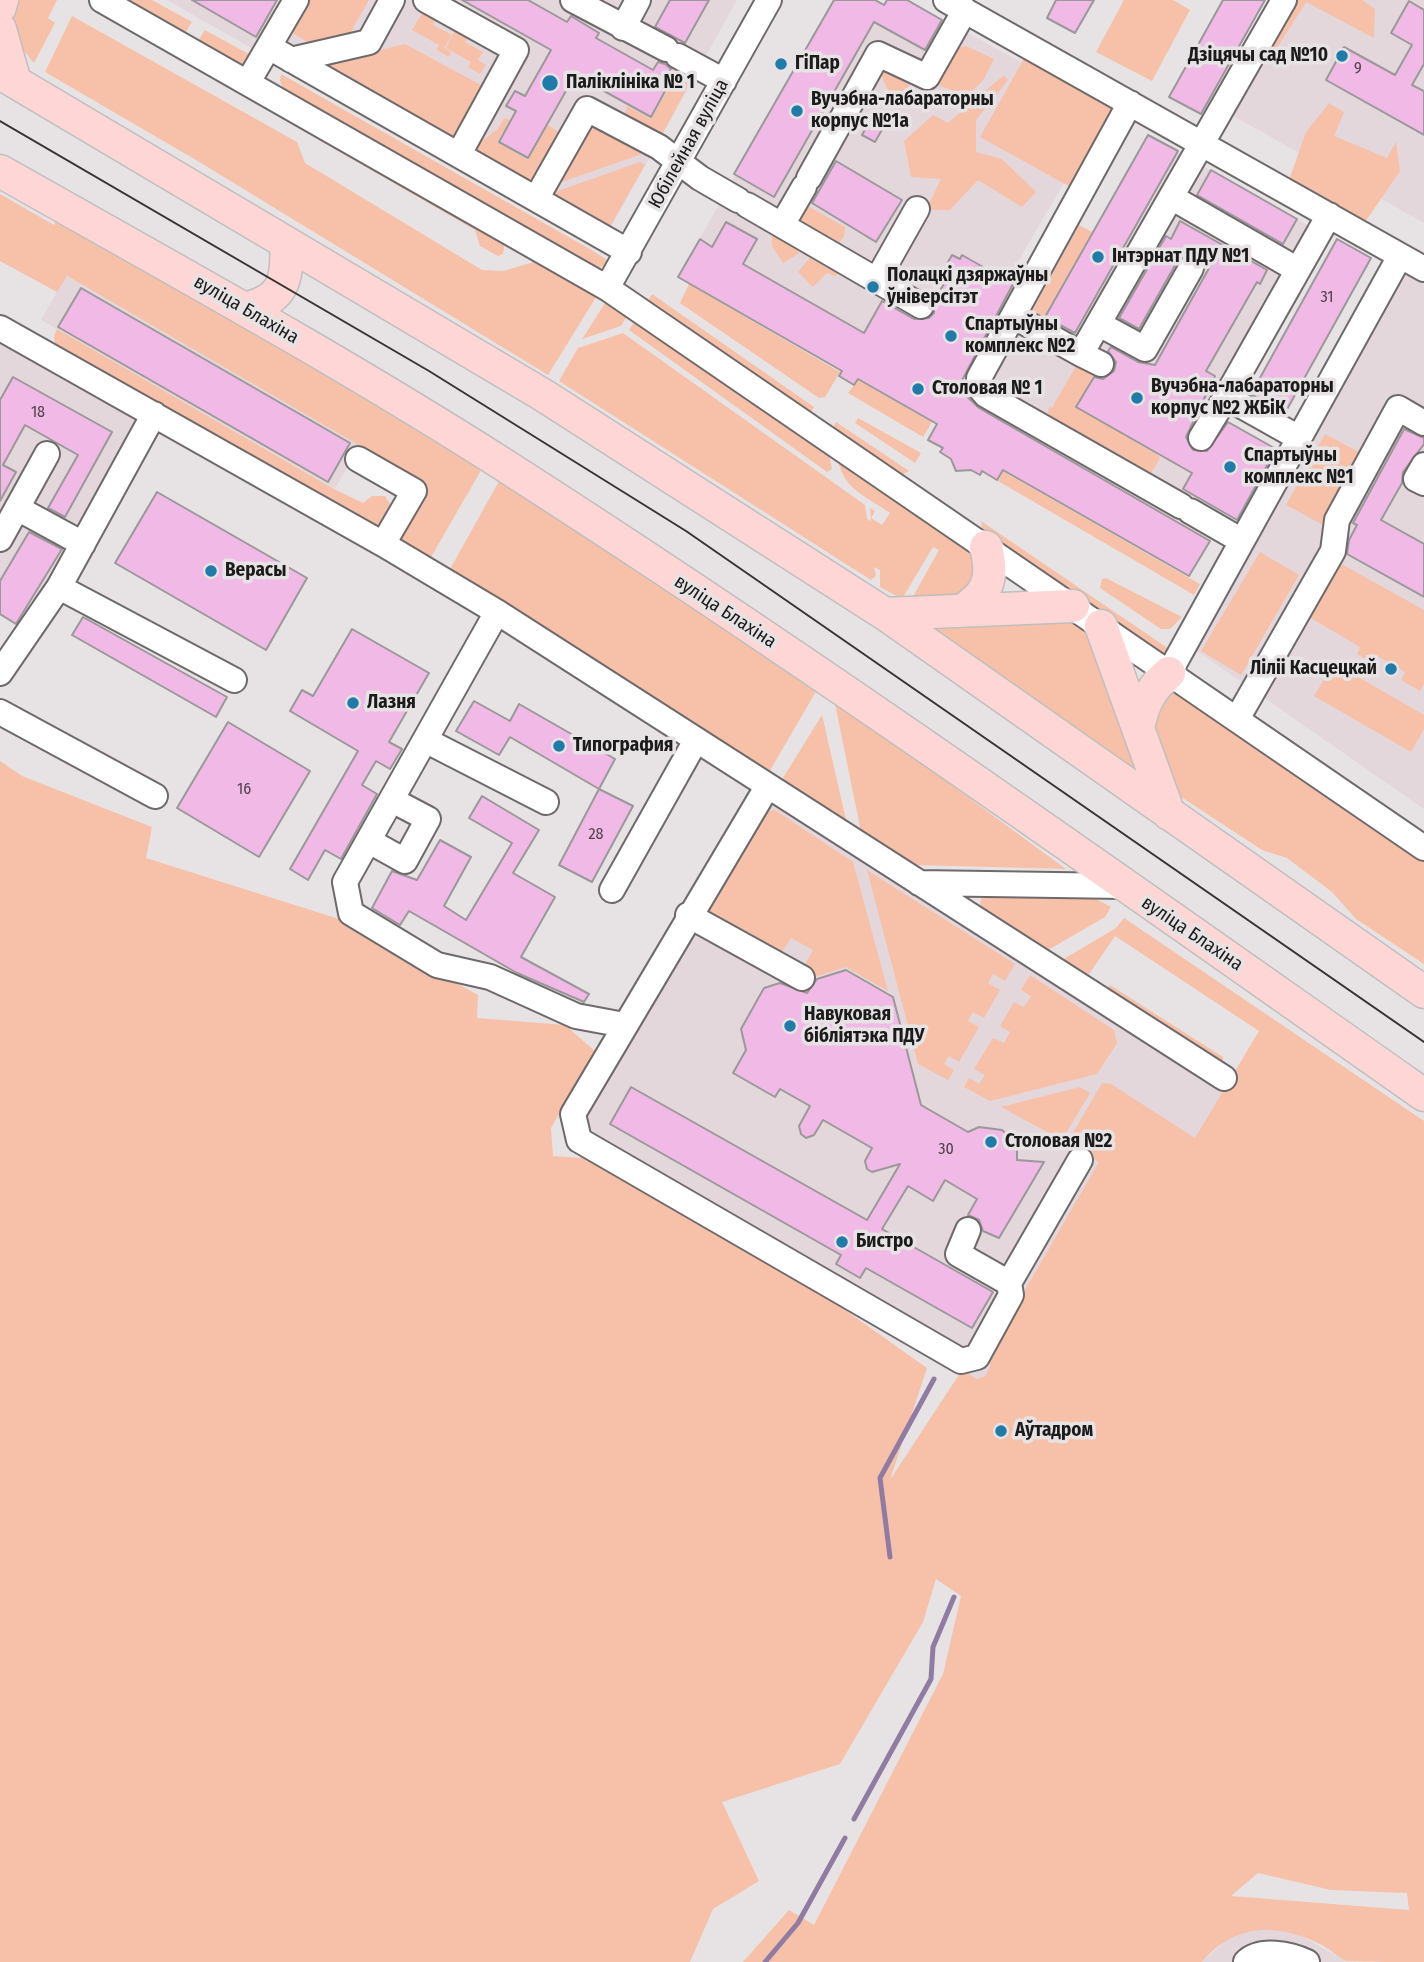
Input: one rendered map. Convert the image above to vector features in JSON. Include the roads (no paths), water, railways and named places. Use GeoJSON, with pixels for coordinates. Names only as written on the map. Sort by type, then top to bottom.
{"type":"FeatureCollection","features":[{"type":"Feature","properties":{"kind":"main road"},"geometry":{"type":"LineString","coordinates":[[0,7],[2,0]]}},
{"type":"Feature","properties":{"kind":"main road"},"geometry":{"type":"LineString","coordinates":[[0,29],[7,78],[543,395],[885,614],[1424,992]]}},
{"type":"Feature","properties":{"kind":"main road","name":"вуліца Блахіна"},"geometry":{"type":"LineString","coordinates":[[0,171],[244,309],[501,463],[836,685],[1424,1095]]}},
{"type":"Feature","properties":{"kind":"main road"},"geometry":{"type":"LineString","coordinates":[[244,309],[262,305],[283,285],[287,268],[286,243]]}},
{"type":"Feature","properties":{"kind":"main road"},"geometry":{"type":"LineString","coordinates":[[961,611],[978,600],[991,577],[986,547]]}},
{"type":"Feature","properties":{"kind":"main road"},"geometry":{"type":"LineString","coordinates":[[885,614],[1073,606]]}},
{"type":"Feature","properties":{"kind":"main road"},"geometry":{"type":"LineString","coordinates":[[1101,626],[1169,814]]}},
{"type":"Feature","properties":{"kind":"main road"},"geometry":{"type":"LineString","coordinates":[[1138,728],[1143,705],[1153,687],[1169,673]]}},
{"type":"Feature","properties":{"kind":"street"},"geometry":{"type":"LineString","coordinates":[[102,0],[607,288],[1424,848]]}},
{"type":"Feature","properties":{"kind":"street"},"geometry":{"type":"LineString","coordinates":[[248,82],[296,0]]}},
{"type":"Feature","properties":{"kind":"street"},"geometry":{"type":"LineString","coordinates":[[291,60],[369,42],[392,0]]}},
{"type":"Feature","properties":{"kind":"street"},"geometry":{"type":"LineString","coordinates":[[426,0],[516,50],[459,154]]}},
{"type":"Feature","properties":{"kind":"street"},"geometry":{"type":"LineString","coordinates":[[573,0],[724,81]]}},
{"type":"Feature","properties":{"kind":"street"},"geometry":{"type":"LineString","coordinates":[[623,28],[638,0]]}},
{"type":"Feature","properties":{"kind":"street","name":"Юбілейная вуліца"},"geometry":{"type":"LineString","coordinates":[[607,288],[769,0]]}},
{"type":"Feature","properties":{"kind":"street"},"geometry":{"type":"LineString","coordinates":[[1015,317],[1091,359],[1099,324],[1284,0]]}},
{"type":"Feature","properties":{"kind":"street"},"geometry":{"type":"LineString","coordinates":[[782,225],[878,54],[926,77],[955,5],[1424,269]]}},
{"type":"Feature","properties":{"kind":"street"},"geometry":{"type":"LineString","coordinates":[[269,47],[629,252]]}},
{"type":"Feature","properties":{"kind":"street"},"geometry":{"type":"LineString","coordinates":[[1130,103],[1033,276],[1015,317],[979,378],[979,387],[986,395],[1242,541]]}},
{"type":"Feature","properties":{"kind":"street"},"geometry":{"type":"LineString","coordinates":[[536,199],[587,109],[680,160],[700,178],[921,306]]}},
{"type":"Feature","properties":{"kind":"street"},"geometry":{"type":"LineString","coordinates":[[1171,197],[1298,270]]}},
{"type":"Feature","properties":{"kind":"street"},"geometry":{"type":"LineString","coordinates":[[877,280],[917,209]]}},
{"type":"Feature","properties":{"kind":"street"},"geometry":{"type":"LineString","coordinates":[[1201,438],[1329,215]]}},
{"type":"Feature","properties":{"kind":"street"},"geometry":{"type":"LineString","coordinates":[[1169,673],[1400,256]]}},
{"type":"Feature","properties":{"kind":"street"},"geometry":{"type":"LineString","coordinates":[[1099,324],[1144,349],[1191,268]]}},
{"type":"Feature","properties":{"kind":"street"},"geometry":{"type":"LineString","coordinates":[[0,328],[383,544],[497,612],[695,742],[1224,1078]]}},
{"type":"Feature","properties":{"kind":"street"},"geometry":{"type":"LineString","coordinates":[[1226,397],[1299,438]]}},
{"type":"Feature","properties":{"kind":"street"},"geometry":{"type":"LineString","coordinates":[[1237,719],[1333,551],[1336,520],[1398,408],[1424,423]]}},
{"type":"Feature","properties":{"kind":"street"},"geometry":{"type":"LineString","coordinates":[[4,658],[59,587],[154,414]]}},
{"type":"Feature","properties":{"kind":"street"},"geometry":{"type":"LineString","coordinates":[[0,539],[47,454]]}},
{"type":"Feature","properties":{"kind":"street"},"geometry":{"type":"LineString","coordinates":[[358,460],[414,491],[383,544]]}},
{"type":"Feature","properties":{"kind":"street"},"geometry":{"type":"LineString","coordinates":[[1424,465],[1416,479],[1424,483]]}},
{"type":"Feature","properties":{"kind":"street"},"geometry":{"type":"LineString","coordinates":[[17,508],[83,544]]}},
{"type":"Feature","properties":{"kind":"street"},"geometry":{"type":"LineString","coordinates":[[59,587],[234,680]]}},
{"type":"Feature","properties":{"kind":"street"},"geometry":{"type":"LineString","coordinates":[[497,612],[345,882],[351,913],[437,965],[490,977],[576,1017],[624,1025]]}},
{"type":"Feature","properties":{"kind":"street"},"geometry":{"type":"LineString","coordinates":[[0,712],[155,796]]}},
{"type":"Feature","properties":{"kind":"street"},"geometry":{"type":"LineString","coordinates":[[425,740],[546,802]]}},
{"type":"Feature","properties":{"kind":"street"},"geometry":{"type":"LineString","coordinates":[[612,890],[695,742]]}},
{"type":"Feature","properties":{"kind":"street"},"geometry":{"type":"LineString","coordinates":[[767,787],[688,915],[573,1114],[579,1140],[961,1361],[978,1366],[976,1357],[1011,1296],[1009,1283],[1080,1160]]}},
{"type":"Feature","properties":{"kind":"street"},"geometry":{"type":"LineString","coordinates":[[369,841],[405,861],[428,819],[391,800]]}},
{"type":"Feature","properties":{"kind":"street"},"geometry":{"type":"LineString","coordinates":[[918,883],[1124,886]]}},
{"type":"Feature","properties":{"kind":"street"},"geometry":{"type":"LineString","coordinates":[[688,915],[802,978]]}},
{"type":"Feature","properties":{"kind":"street"},"geometry":{"type":"LineString","coordinates":[[968,1230],[958,1254],[1009,1283]]}},
{"type":"Feature","properties":{"kind":"street"},"geometry":{"type":"LineString","coordinates":[[1246,1962],[1268,1954],[1296,1957],[1307,1962]]}},
{"type":"Feature","properties":{"kind":"waterway"},"geometry":{"type":"LineString","coordinates":[[890,1557],[880,1478],[934,1379]]}},
{"type":"Feature","properties":{"kind":"waterway"},"geometry":{"type":"LineString","coordinates":[[854,1819],[931,1679],[933,1647],[954,1597]]}},
{"type":"Feature","properties":{"kind":"waterway"},"geometry":{"type":"LineString","coordinates":[[765,1962],[798,1923],[845,1838]]}},
{"type":"Feature","properties":{"kind":"tram line"},"geometry":{"type":"LineString","coordinates":[[0,121],[429,371],[686,531],[1424,1042]]}},
{"type":"Feature","properties":{"kind":"place","name":"Дзіцячы сад №10"},"geometry":{"type":"Point","coordinates":[1342,56]}},
{"type":"Feature","properties":{"kind":"place","name":"ГіПар"},"geometry":{"type":"Point","coordinates":[781,64]}},
{"type":"Feature","properties":{"kind":"place","name":"Паліклініка № 1"},"geometry":{"type":"Point","coordinates":[550,83]}},
{"type":"Feature","properties":{"kind":"place","name":"Вучэбна-лабараторны корпус №1а"},"geometry":{"type":"Point","coordinates":[797,111]}},
{"type":"Feature","properties":{"kind":"place","name":"Інтэрнат ПДУ №1"},"geometry":{"type":"Point","coordinates":[1098,257]}},
{"type":"Feature","properties":{"kind":"place","name":"Полацкі дзяржаўны ўніверсітэт"},"geometry":{"type":"Point","coordinates":[873,287]}},
{"type":"Feature","properties":{"kind":"place","name":"Спартыўны комплекс №2"},"geometry":{"type":"Point","coordinates":[951,336]}},
{"type":"Feature","properties":{"kind":"place","name":"Столовая № 1"},"geometry":{"type":"Point","coordinates":[918,389]}},
{"type":"Feature","properties":{"kind":"place","name":"Вучэбна-лабараторны корпус №2 ЖБіК"},"geometry":{"type":"Point","coordinates":[1137,398]}},
{"type":"Feature","properties":{"kind":"place","name":"Спартыўны комплекс №1"},"geometry":{"type":"Point","coordinates":[1230,467]}},
{"type":"Feature","properties":{"kind":"place","name":"Верасы"},"geometry":{"type":"Point","coordinates":[211,571]}},
{"type":"Feature","properties":{"kind":"place","name":"Ліліі Касцецкай"},"geometry":{"type":"Point","coordinates":[1391,669]}},
{"type":"Feature","properties":{"kind":"place","name":"Лазня"},"geometry":{"type":"Point","coordinates":[353,703]}},
{"type":"Feature","properties":{"kind":"place","name":"Типография"},"geometry":{"type":"Point","coordinates":[559,746]}},
{"type":"Feature","properties":{"kind":"place","name":"Навуковая бібліятэка ПДУ"},"geometry":{"type":"Point","coordinates":[790,1026]}},
{"type":"Feature","properties":{"kind":"place","name":"Столовая №2"},"geometry":{"type":"Point","coordinates":[991,1142]}},
{"type":"Feature","properties":{"kind":"place","name":"Бистро"},"geometry":{"type":"Point","coordinates":[842,1242]}},
{"type":"Feature","properties":{"kind":"place","name":"Аўтадром"},"geometry":{"type":"Point","coordinates":[1001,1431]}}]}
